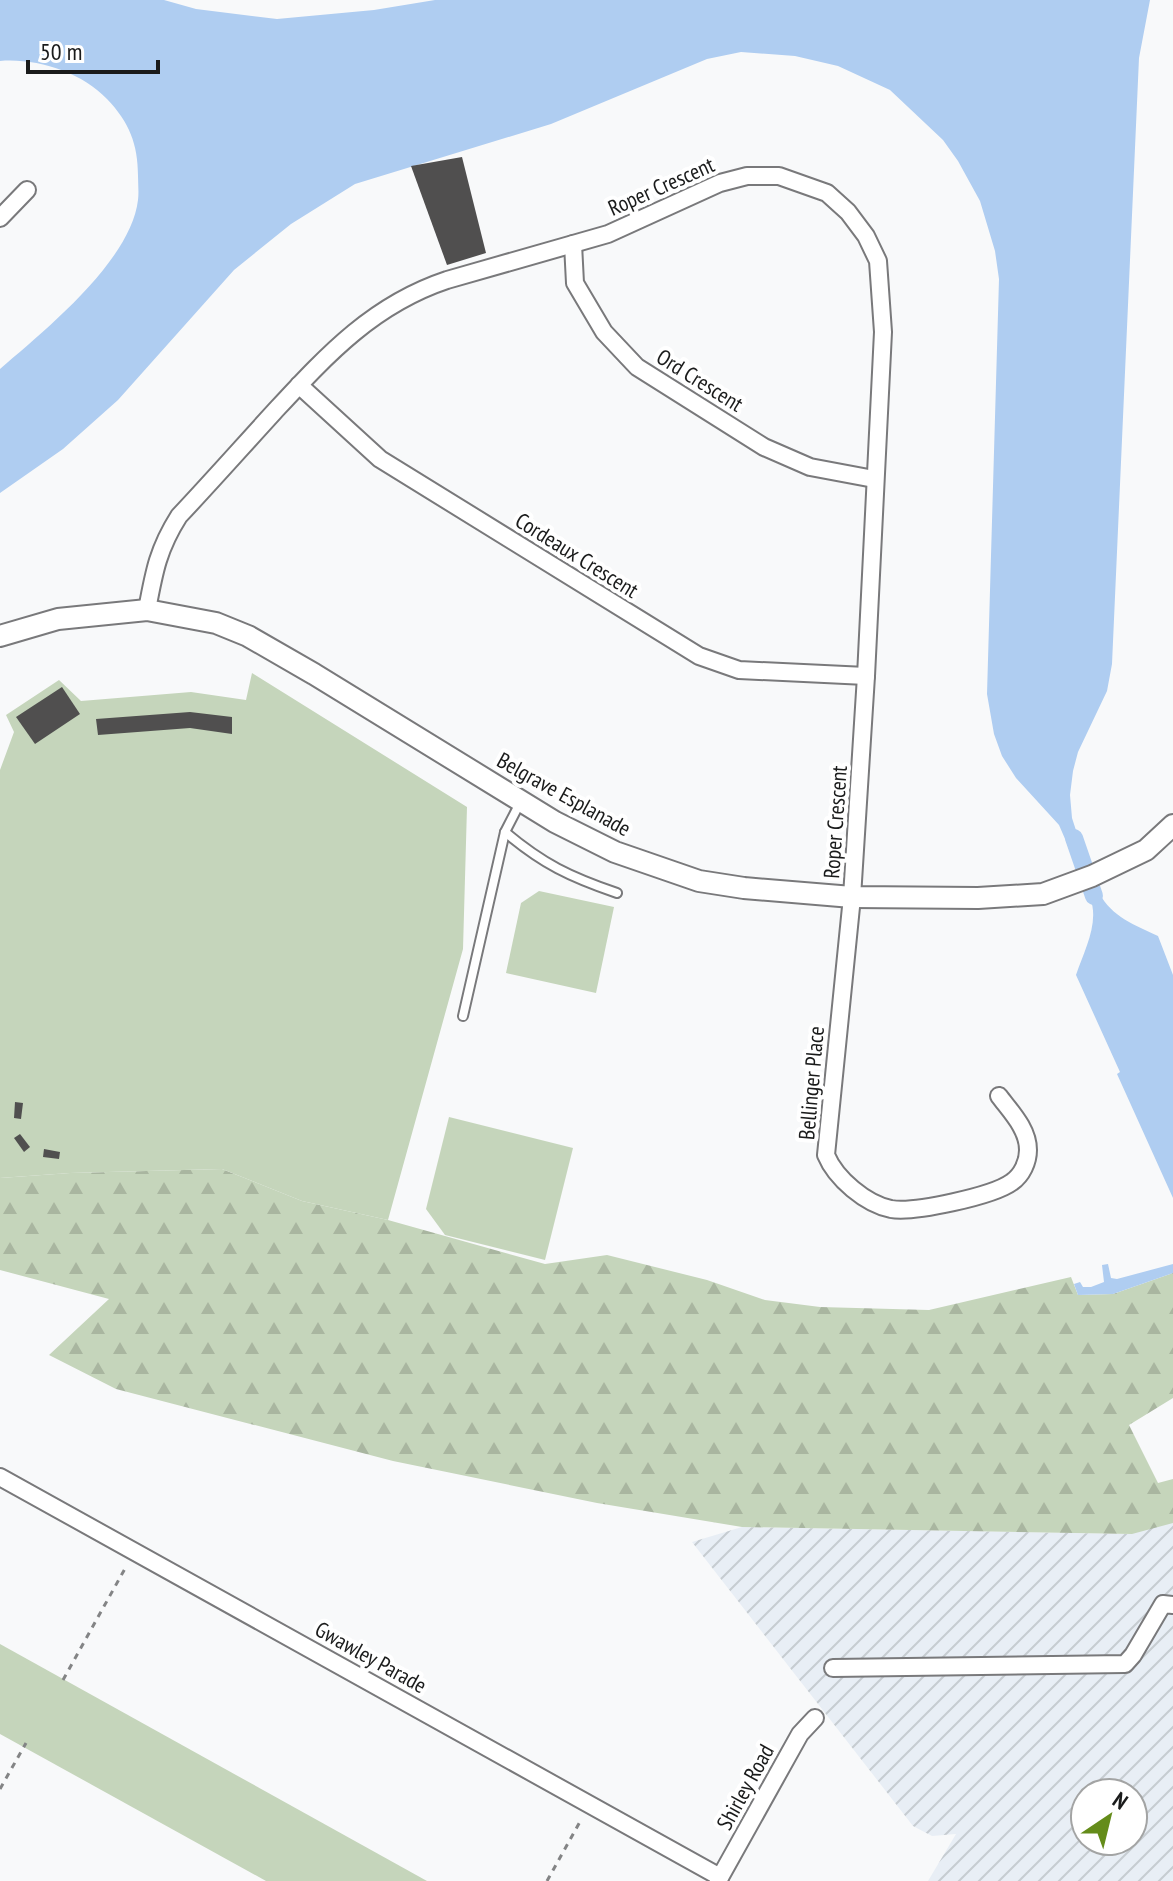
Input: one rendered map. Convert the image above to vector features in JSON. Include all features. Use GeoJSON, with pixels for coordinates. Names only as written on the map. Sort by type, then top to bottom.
{"type":"FeatureCollection","features":[{"type":"Feature","properties":{"kind":"street","name":"Roper Crescent"},"geometry":{"type":"LineString","coordinates":[[147,610],[161,546],[179,516],[337,345],[365,323],[423,288],[608,234],[720,183],[747,176],[779,176],[827,193],[857,224],[878,261],[883,332],[852,897]]}},
{"type":"Feature","properties":{"kind":"street"},"geometry":{"type":"LineString","coordinates":[[0,218],[27,190]]}},
{"type":"Feature","properties":{"kind":"street","name":"Ord Crescent"},"geometry":{"type":"LineString","coordinates":[[573,244],[575,283],[604,332],[637,367],[764,447],[810,467],[874,479]]}},
{"type":"Feature","properties":{"kind":"street","name":"Cordeaux Crescent"},"geometry":{"type":"LineString","coordinates":[[299,385],[380,459],[699,656],[739,670],[866,676]]}},
{"type":"Feature","properties":{"kind":"street","name":"Belgrave Esplanade"},"geometry":{"type":"LineString","coordinates":[[0,636],[58,619],[147,610],[216,623],[248,636],[415,734],[555,822],[656,869],[699,881],[852,897],[978,898],[1043,894],[1087,878],[1146,850],[1173,825]]}},
{"type":"Feature","properties":{"kind":"street","name":"Bellinger Place"},"geometry":{"type":"LineString","coordinates":[[852,897],[825,1145],[830,1165],[838,1176],[875,1203],[901,1210],[947,1203],[1009,1184],[1018,1177],[1027,1160],[1027,1139],[999,1096]]}},
{"type":"Feature","properties":{"kind":"street","name":"Gwawley Parade"},"geometry":{"type":"LineString","coordinates":[[0,1477],[590,1803],[719,1879]]}},
{"type":"Feature","properties":{"kind":"street"},"geometry":{"type":"LineString","coordinates":[[833,1668],[1125,1664],[1163,1604],[1173,1605]]}},
{"type":"Feature","properties":{"kind":"street","name":"Shirley Road"},"geometry":{"type":"LineString","coordinates":[[719,1879],[800,1734],[815,1718]]}},
{"type":"Feature","properties":{"kind":"lane"},"geometry":{"type":"LineString","coordinates":[[463,1016],[505,832],[521,801]]}},
{"type":"Feature","properties":{"kind":"lane"},"geometry":{"type":"LineString","coordinates":[[505,832],[534,857],[572,877],[617,893]]}},
{"type":"Feature","properties":{"kind":"path"},"geometry":{"type":"LineString","coordinates":[[63,1680],[135,1552]]}},
{"type":"Feature","properties":{"kind":"path"},"geometry":{"type":"LineString","coordinates":[[0,1789],[26,1743]]}},
{"type":"Feature","properties":{"kind":"path"},"geometry":{"type":"LineString","coordinates":[[547,1881],[590,1803]]}},
{"type":"Feature","properties":{"kind":"shaded area"},"geometry":{"type":"Polygon","coordinates":[[[1173,1522],[1173,1881],[928,1881],[956,1834],[932,1836],[913,1826],[692,1542],[742,1527],[1128,1534],[1173,1522]]]}},
{"type":"Feature","properties":{"kind":"green space"},"geometry":{"type":"Polygon","coordinates":[[[252,673],[467,807],[463,949],[388,1220],[302,1201],[222,1169],[0,1178],[0,770],[14,732],[6,715],[59,680],[81,701],[191,692],[246,700],[252,673]]]}},
{"type":"Feature","properties":{"kind":"green space"},"geometry":{"type":"Polygon","coordinates":[[[539,891],[614,907],[596,993],[506,973],[521,903],[539,891]]]}},
{"type":"Feature","properties":{"kind":"green space"},"geometry":{"type":"Polygon","coordinates":[[[449,1117],[573,1148],[545,1260],[445,1235],[426,1209],[449,1117]]]}},
{"type":"Feature","properties":{"kind":"green space"},"geometry":{"type":"Polygon","coordinates":[[[222,1169],[302,1201],[388,1220],[545,1264],[607,1255],[707,1280],[765,1300],[820,1307],[929,1310],[1071,1277],[1078,1295],[1113,1294],[1173,1273],[1173,1398],[1129,1425],[1158,1483],[1173,1479],[1173,1523],[1132,1534],[742,1527],[597,1503],[393,1461],[116,1389],[49,1355],[109,1299],[0,1270],[0,1178],[222,1169]]]}},
{"type":"Feature","properties":{"kind":"green space"},"geometry":{"type":"Polygon","coordinates":[[[0,1644],[427,1881],[266,1881],[0,1734],[0,1644]]]}},
{"type":"Feature","properties":{"kind":"water"},"geometry":{"type":"Polygon","coordinates":[[[0,0],[164,0],[196,9],[277,19],[374,10],[435,0],[1150,0],[1139,58],[1112,664],[1107,691],[1078,752],[1070,795],[1072,818],[1085,858],[1075,862],[1059,825],[1016,778],[1002,756],[994,734],[987,694],[999,279],[995,251],[980,201],[958,161],[943,140],[890,90],[838,66],[795,56],[741,52],[707,59],[551,124],[355,184],[291,224],[234,270],[118,400],[63,449],[0,493],[0,369],[83,293],[120,247],[132,223],[138,200],[138,164],[131,134],[121,116],[96,89],[58,69],[29,62],[0,61],[0,0]]]}},
{"type":"Feature","properties":{"kind":"water"},"geometry":{"type":"Polygon","coordinates":[[[1099,893],[1117,914],[1158,936],[1173,975],[1173,1198],[1076,975],[1092,927],[1090,898],[1099,893]]]}},
{"type":"Feature","properties":{"kind":"water"},"geometry":{"type":"Polygon","coordinates":[[[1108,1264],[1111,1278],[1117,1279],[1173,1264],[1173,1273],[1113,1294],[1078,1295],[1074,1284],[1080,1282],[1083,1287],[1091,1287],[1104,1282],[1102,1265],[1108,1264]]]}},
{"type":"Feature","properties":{"kind":"building"},"geometry":{"type":"Polygon","coordinates":[[[462,157],[486,253],[447,265],[411,166],[462,157]]]}},
{"type":"Feature","properties":{"kind":"building"},"geometry":{"type":"Polygon","coordinates":[[[62,687],[80,714],[35,744],[16,717],[62,687]]]}},
{"type":"Feature","properties":{"kind":"building"},"geometry":{"type":"Polygon","coordinates":[[[190,712],[232,717],[232,734],[190,728],[98,735],[96,719],[190,712]]]}},
{"type":"Feature","properties":{"kind":"building"},"geometry":{"type":"Polygon","coordinates":[[[15,1102],[23,1103],[21,1119],[14,1118],[15,1102]]]}},
{"type":"Feature","properties":{"kind":"building"},"geometry":{"type":"Polygon","coordinates":[[[20,1134],[30,1147],[24,1152],[14,1138],[20,1134]]]}},
{"type":"Feature","properties":{"kind":"building"},"geometry":{"type":"Polygon","coordinates":[[[44,1149],[60,1152],[59,1159],[43,1157],[44,1149]]]}},
{"type":"Feature","properties":{"kind":"waterway"},"geometry":{"type":"LineString","coordinates":[[1074,838],[1094,896]]}}]}
